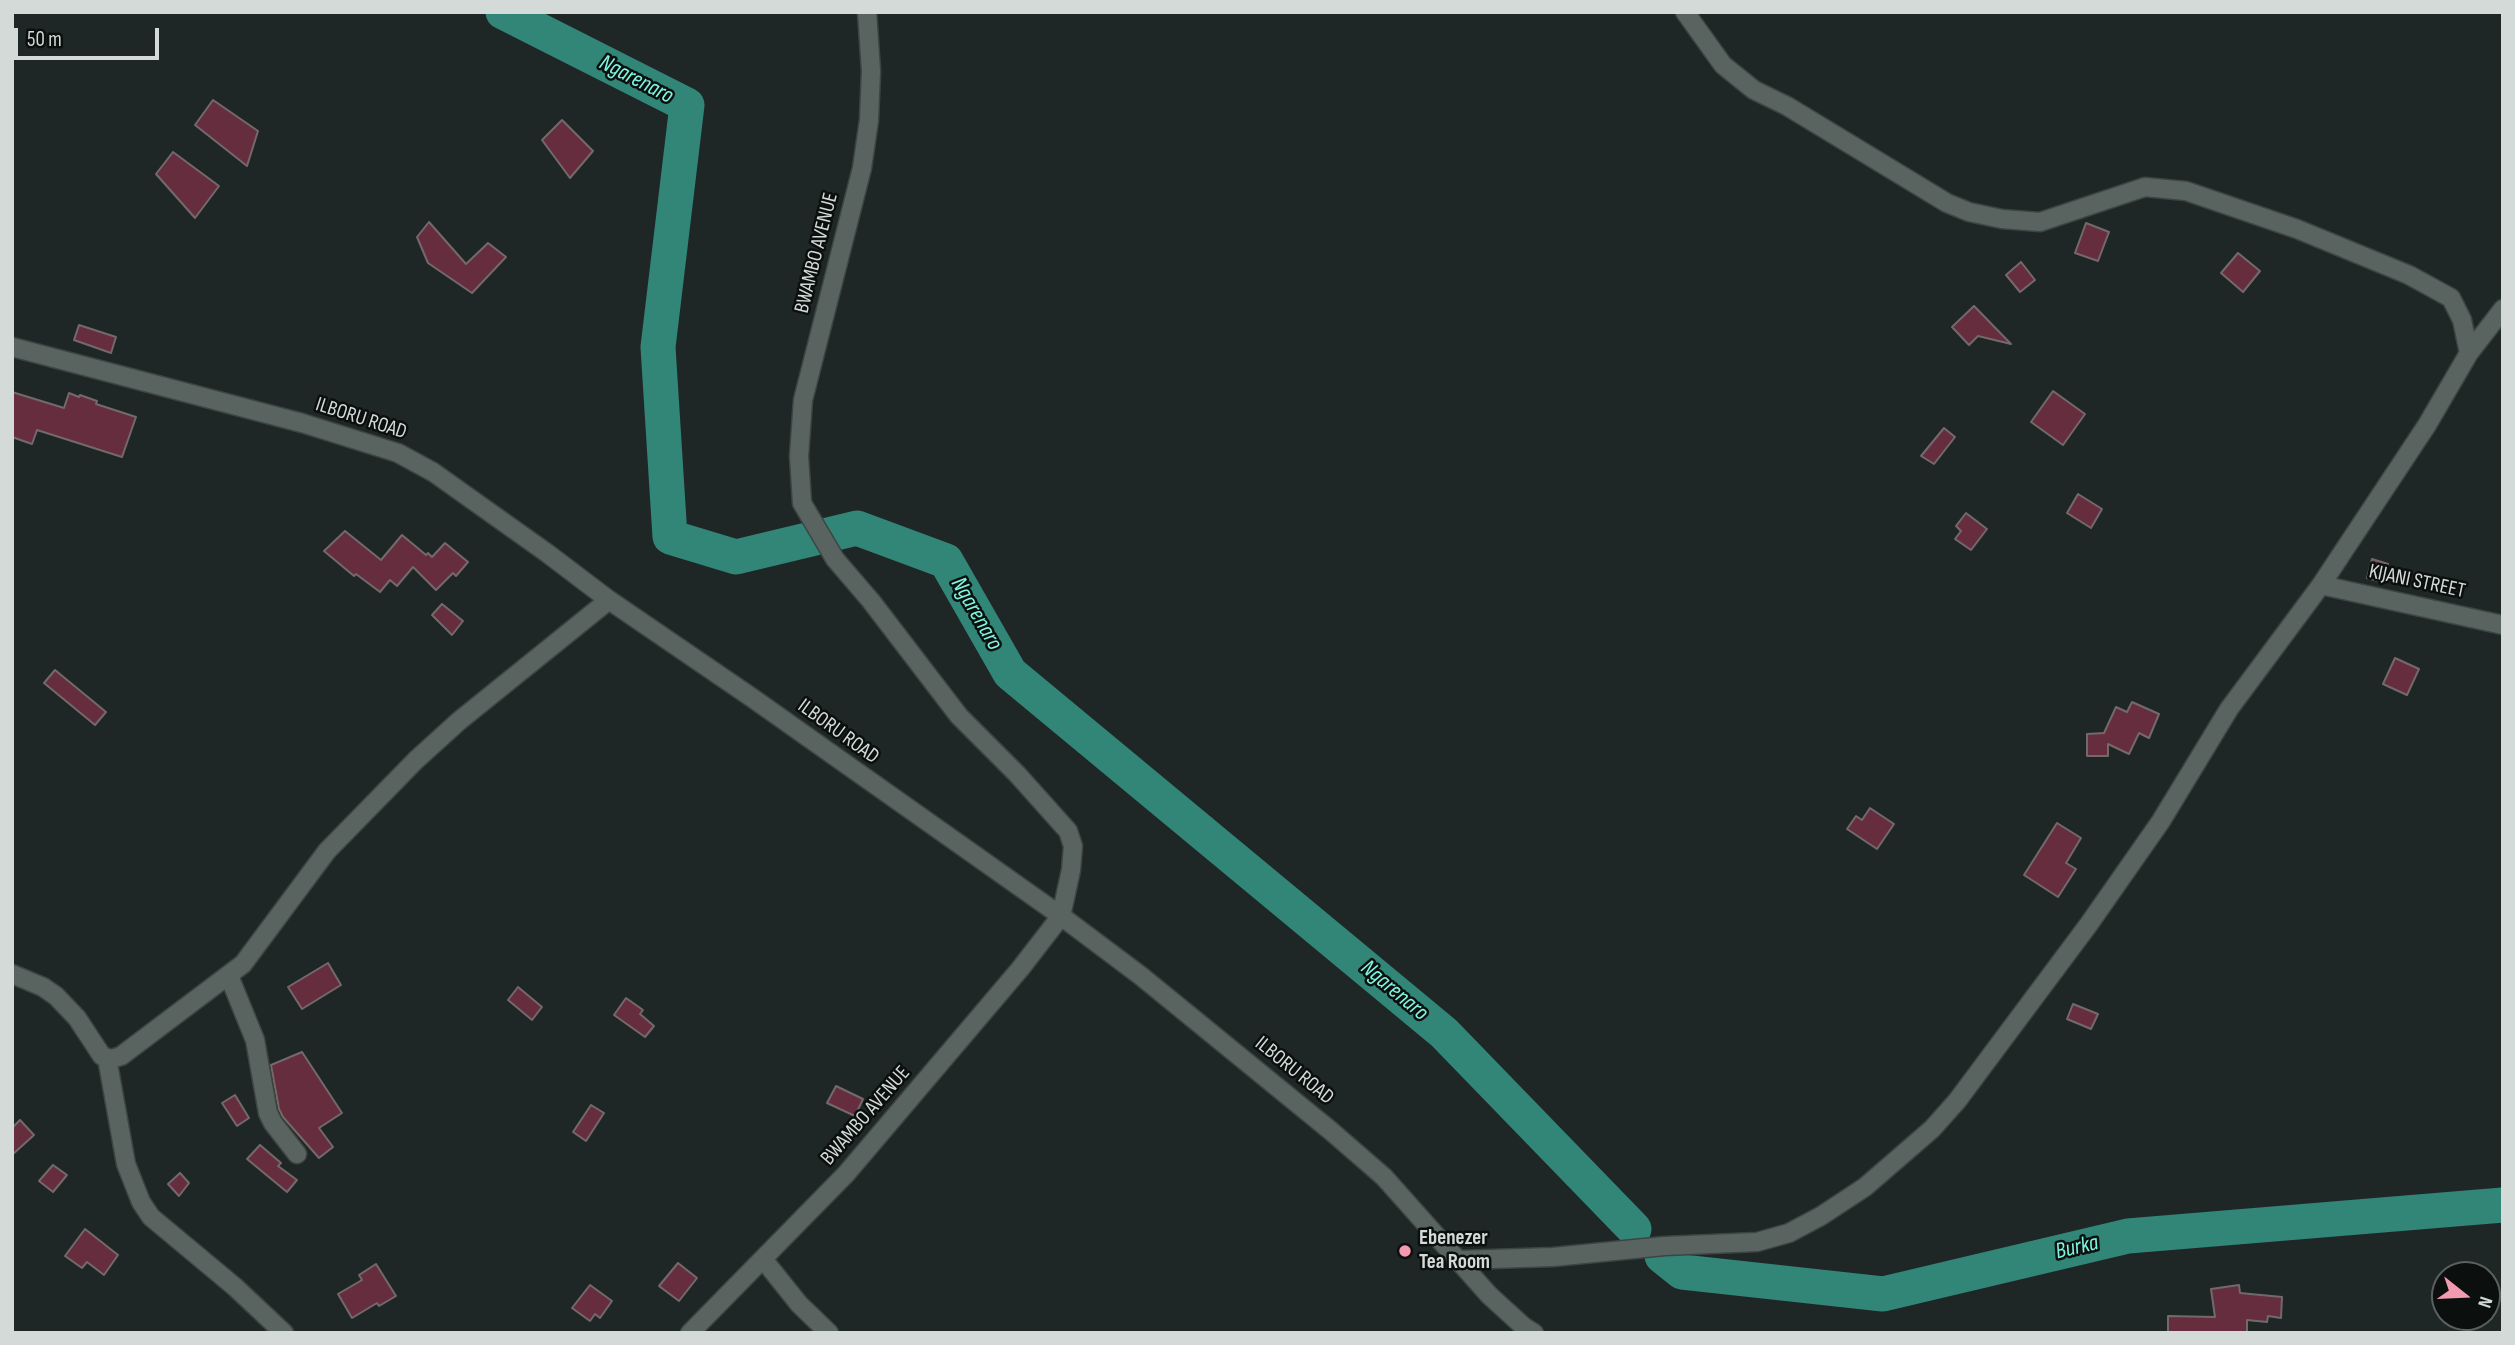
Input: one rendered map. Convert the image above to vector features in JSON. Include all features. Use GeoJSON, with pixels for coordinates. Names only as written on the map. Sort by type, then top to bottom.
{"type":"FeatureCollection","features":[{"type":"Feature","properties":{"kind":"street","name":"BWAMBO AVENUE"},"geometry":{"type":"LineString","coordinates":[[690,1333],[883,1133],[1020,969],[1061,916],[1072,858],[1073,846],[1068,831],[1017,774],[959,716],[878,610],[835,559],[802,503],[799,456],[803,400],[862,168],[869,120],[871,71],[867,12]]}},
{"type":"Feature","properties":{"kind":"street"},"geometry":{"type":"LineString","coordinates":[[1685,12],[1723,65],[1754,90],[1787,106],[1947,203],[1969,212],[2002,219],[2040,222],[2145,187],[2186,191],[2297,229],[2409,275],[2451,298],[2462,320],[2469,353]]}},
{"type":"Feature","properties":{"kind":"street"},"geometry":{"type":"LineString","coordinates":[[1460,1260],[1553,1257],[1665,1246],[1757,1242],[1789,1233],[1821,1216],[1865,1187],[1932,1129],[1957,1101],[2089,925],[2161,821],[2229,709],[2321,585],[2433,416],[2469,353],[2503,309]]}},
{"type":"Feature","properties":{"kind":"street","name":"ILBORU ROAD"},"geometry":{"type":"LineString","coordinates":[[12,347],[289,419],[398,453],[433,472],[478,502],[609,600],[1061,916],[1140,976],[1384,1177],[1498,1303],[1534,1333]]}},
{"type":"Feature","properties":{"kind":"street","name":"KIJANI STREET"},"geometry":{"type":"LineString","coordinates":[[2321,585],[2503,625]]}},
{"type":"Feature","properties":{"kind":"street"},"geometry":{"type":"LineString","coordinates":[[12,974],[43,987],[56,996],[77,1018],[99,1053],[107,1058],[121,1056],[229,976],[258,946],[327,851],[416,760],[459,721],[609,600]]}},
{"type":"Feature","properties":{"kind":"street"},"geometry":{"type":"LineString","coordinates":[[229,976],[255,1040],[268,1113],[297,1154]]}},
{"type":"Feature","properties":{"kind":"street"},"geometry":{"type":"LineString","coordinates":[[107,1058],[125,1164],[141,1202],[151,1217],[235,1287],[284,1333]]}},
{"type":"Feature","properties":{"kind":"street"},"geometry":{"type":"LineString","coordinates":[[763,1259],[799,1304],[829,1333]]}},
{"type":"Feature","properties":{"kind":"building"},"geometry":{"type":"Polygon","coordinates":[[[213,100],[258,131],[247,166],[195,125],[213,100]]]}},
{"type":"Feature","properties":{"kind":"building"},"geometry":{"type":"Polygon","coordinates":[[[562,120],[593,151],[570,178],[542,140],[562,120]]]}},
{"type":"Feature","properties":{"kind":"building"},"geometry":{"type":"Polygon","coordinates":[[[173,152],[219,186],[195,218],[156,174],[173,152]]]}},
{"type":"Feature","properties":{"kind":"building"},"geometry":{"type":"Polygon","coordinates":[[[429,222],[466,264],[488,243],[506,257],[472,293],[428,263],[417,237],[429,222]]]}},
{"type":"Feature","properties":{"kind":"building"},"geometry":{"type":"Polygon","coordinates":[[[2086,223],[2109,232],[2098,261],[2075,253],[2086,223]]]}},
{"type":"Feature","properties":{"kind":"building"},"geometry":{"type":"Polygon","coordinates":[[[2238,253],[2260,271],[2243,292],[2221,273],[2238,253]]]}},
{"type":"Feature","properties":{"kind":"building"},"geometry":{"type":"Polygon","coordinates":[[[2021,262],[2035,280],[2020,292],[2006,275],[2021,262]]]}},
{"type":"Feature","properties":{"kind":"building"},"geometry":{"type":"Polygon","coordinates":[[[1974,306],[2011,344],[1978,336],[1969,345],[1952,327],[1974,306]]]}},
{"type":"Feature","properties":{"kind":"building"},"geometry":{"type":"Polygon","coordinates":[[[79,325],[116,337],[111,353],[74,340],[79,325]]]}},
{"type":"Feature","properties":{"kind":"building"},"geometry":{"type":"Polygon","coordinates":[[[2053,391],[2085,414],[2063,445],[2031,422],[2053,391]]]}},
{"type":"Feature","properties":{"kind":"building"},"geometry":{"type":"Polygon","coordinates":[[[12,392],[64,408],[69,393],[79,397],[80,395],[97,401],[96,404],[136,417],[122,457],[37,430],[32,444],[12,437],[12,392]]]}},
{"type":"Feature","properties":{"kind":"building"},"geometry":{"type":"Polygon","coordinates":[[[1944,428],[1955,437],[1934,464],[1921,456],[1944,428]]]}},
{"type":"Feature","properties":{"kind":"building"},"geometry":{"type":"Polygon","coordinates":[[[2078,494],[2102,509],[2091,528],[2067,513],[2078,494]]]}},
{"type":"Feature","properties":{"kind":"building"},"geometry":{"type":"Polygon","coordinates":[[[1966,513],[1987,529],[1971,550],[1955,539],[1961,531],[1956,526],[1966,513]]]}},
{"type":"Feature","properties":{"kind":"building"},"geometry":{"type":"Polygon","coordinates":[[[345,531],[381,560],[402,535],[426,555],[428,553],[432,557],[445,543],[468,562],[456,576],[453,573],[436,590],[413,567],[397,586],[390,580],[380,592],[356,574],[354,576],[324,551],[345,531]]]}},
{"type":"Feature","properties":{"kind":"building"},"geometry":{"type":"Polygon","coordinates":[[[2372,559],[2388,564],[2382,582],[2367,578],[2372,559]]]}},
{"type":"Feature","properties":{"kind":"building"},"geometry":{"type":"Polygon","coordinates":[[[442,604],[463,621],[452,635],[432,615],[442,604]]]}},
{"type":"Feature","properties":{"kind":"building"},"geometry":{"type":"Polygon","coordinates":[[[2395,658],[2419,669],[2407,695],[2383,684],[2395,658]]]}},
{"type":"Feature","properties":{"kind":"building"},"geometry":{"type":"Polygon","coordinates":[[[55,670],[106,712],[95,725],[44,683],[55,670]]]}},
{"type":"Feature","properties":{"kind":"building"},"geometry":{"type":"Polygon","coordinates":[[[2132,702],[2159,714],[2149,738],[2139,733],[2129,754],[2108,744],[2108,756],[2087,756],[2087,734],[2104,733],[2116,707],[2127,712],[2132,702]]]}},
{"type":"Feature","properties":{"kind":"building"},"geometry":{"type":"Polygon","coordinates":[[[1870,808],[1894,824],[1877,849],[1847,829],[1856,816],[1862,820],[1870,808]]]}},
{"type":"Feature","properties":{"kind":"building"},"geometry":{"type":"Polygon","coordinates":[[[2057,823],[2081,838],[2066,863],[2076,869],[2058,897],[2024,875],[2057,823]]]}},
{"type":"Feature","properties":{"kind":"building"},"geometry":{"type":"Polygon","coordinates":[[[328,963],[341,985],[302,1009],[288,987],[328,963]]]}},
{"type":"Feature","properties":{"kind":"building"},"geometry":{"type":"Polygon","coordinates":[[[518,987],[542,1007],[532,1020],[508,1000],[518,987]]]}},
{"type":"Feature","properties":{"kind":"building"},"geometry":{"type":"Polygon","coordinates":[[[626,998],[643,1010],[640,1014],[654,1026],[645,1037],[614,1015],[626,998]]]}},
{"type":"Feature","properties":{"kind":"building"},"geometry":{"type":"Polygon","coordinates":[[[2073,1004],[2098,1014],[2091,1029],[2067,1019],[2073,1004]]]}},
{"type":"Feature","properties":{"kind":"building"},"geometry":{"type":"Polygon","coordinates":[[[302,1052],[342,1113],[319,1128],[333,1147],[319,1158],[283,1117],[271,1065],[302,1052]]]}},
{"type":"Feature","properties":{"kind":"building"},"geometry":{"type":"Polygon","coordinates":[[[836,1086],[863,1099],[855,1116],[827,1103],[836,1086]]]}},
{"type":"Feature","properties":{"kind":"building"},"geometry":{"type":"Polygon","coordinates":[[[235,1095],[249,1118],[237,1126],[222,1103],[235,1095]]]}},
{"type":"Feature","properties":{"kind":"building"},"geometry":{"type":"Polygon","coordinates":[[[591,1105],[604,1113],[586,1141],[573,1132],[591,1105]]]}},
{"type":"Feature","properties":{"kind":"building"},"geometry":{"type":"Polygon","coordinates":[[[20,1120],[34,1135],[12,1155],[12,1128],[20,1120]]]}},
{"type":"Feature","properties":{"kind":"building"},"geometry":{"type":"Polygon","coordinates":[[[260,1145],[281,1163],[278,1166],[297,1180],[287,1192],[247,1159],[260,1145]]]}},
{"type":"Feature","properties":{"kind":"building"},"geometry":{"type":"Polygon","coordinates":[[[53,1165],[67,1175],[53,1192],[39,1181],[53,1165]]]}},
{"type":"Feature","properties":{"kind":"building"},"geometry":{"type":"Polygon","coordinates":[[[180,1173],[189,1183],[179,1196],[168,1184],[180,1173]]]}},
{"type":"Feature","properties":{"kind":"building"},"geometry":{"type":"Polygon","coordinates":[[[85,1229],[118,1255],[104,1275],[87,1262],[82,1268],[65,1256],[85,1229]]]}},
{"type":"Feature","properties":{"kind":"building"},"geometry":{"type":"Polygon","coordinates":[[[678,1263],[697,1278],[679,1301],[659,1286],[678,1263]]]}},
{"type":"Feature","properties":{"kind":"building"},"geometry":{"type":"Polygon","coordinates":[[[376,1264],[396,1296],[379,1306],[377,1303],[352,1318],[338,1294],[362,1280],[359,1275],[376,1264]]]}},
{"type":"Feature","properties":{"kind":"building"},"geometry":{"type":"Polygon","coordinates":[[[590,1285],[612,1301],[600,1318],[595,1314],[590,1321],[572,1308],[590,1285]]]}},
{"type":"Feature","properties":{"kind":"building"},"geometry":{"type":"Polygon","coordinates":[[[2239,1285],[2240,1293],[2282,1297],[2281,1318],[2268,1316],[2267,1322],[2247,1320],[2247,1333],[2168,1333],[2168,1316],[2215,1317],[2211,1289],[2239,1285]]]}},
{"type":"Feature","properties":{"kind":"waterway","name":"Ngarenaro"},"geometry":{"type":"LineString","coordinates":[[503,12],[687,105],[658,347],[670,537],[736,557],[857,528],[946,561],[1010,673],[1444,1033],[1634,1229]]}},
{"type":"Feature","properties":{"kind":"waterway","name":"Burka"},"geometry":{"type":"LineString","coordinates":[[1662,1256],[1682,1272],[1883,1294],[2128,1236],[2503,1205]]}},
{"type":"Feature","properties":{"kind":"place","name":"Ebenezer Tea Room"},"geometry":{"type":"Point","coordinates":[1405,1251]}}]}
